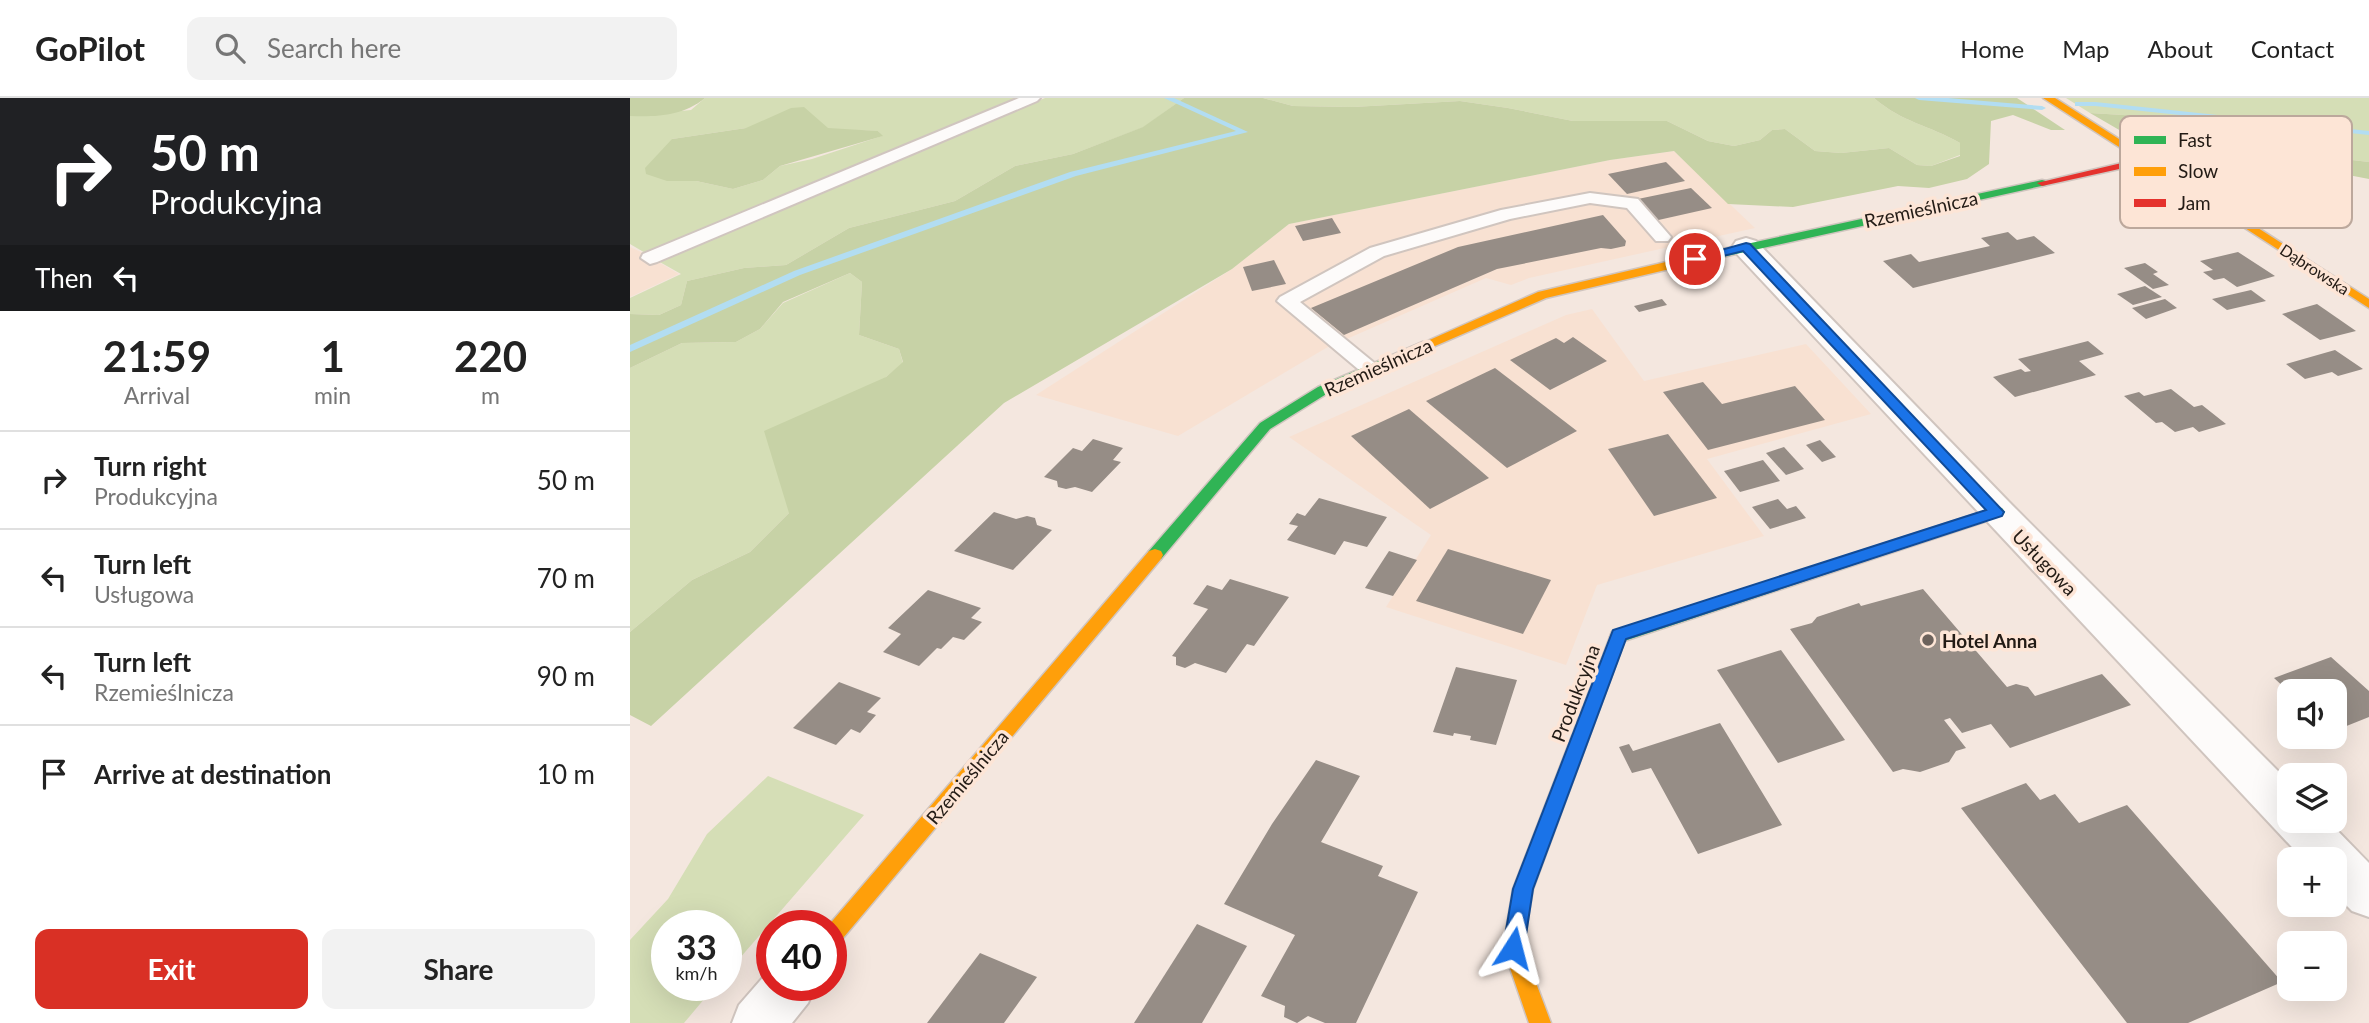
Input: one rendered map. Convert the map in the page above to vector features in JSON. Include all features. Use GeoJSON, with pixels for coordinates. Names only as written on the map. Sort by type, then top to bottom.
{"type":"FeatureCollection","features":[{"type":"Feature","properties":{"kind":"street","name":"Dąbrowska"},"geometry":{"type":"LineString","coordinates":[[2048,98],[2120,143]]}},
{"type":"Feature","properties":{"kind":"street","name":"Rzemieślnicza"},"geometry":{"type":"LineString","coordinates":[[847,918],[1265,426],[1323,390],[1542,295],[1746,247],[2120,166]]}},
{"type":"Feature","properties":{"kind":"street","name":"Dąbrowska"},"geometry":{"type":"LineString","coordinates":[[2252,228],[2369,304]]}},
{"type":"Feature","properties":{"kind":"street","name":"Usługowa"},"geometry":{"type":"LineString","coordinates":[[1746,247],[1997,512],[2277,801]]}},
{"type":"Feature","properties":{"kind":"street","name":"Produkcyjna"},"geometry":{"type":"LineString","coordinates":[[1540,1023],[1513,948],[1523,889],[1619,635],[1997,512]]}},
{"type":"Feature","properties":{"kind":"street"},"geometry":{"type":"LineString","coordinates":[[2309,833],[2322,847]]}},
{"type":"Feature","properties":{"kind":"street"},"geometry":{"type":"LineString","coordinates":[[2347,872],[2369,895]]}},
{"type":"Feature","properties":{"kind":"street"},"geometry":{"type":"LineString","coordinates":[[758,1023],[777,1001]]}},
{"type":"Feature","properties":{"kind":"lane"},"geometry":{"type":"LineString","coordinates":[[650,258],[1032,98]]}},
{"type":"Feature","properties":{"kind":"lane"},"geometry":{"type":"LineString","coordinates":[[1371,370],[1287,301],[1377,252],[1507,214],[1590,198],[1632,203],[1662,237]]}},
{"type":"Feature","properties":{"kind":"shaded area"},"geometry":{"type":"Polygon","coordinates":[[[1674,151],[1755,228],[1529,278],[1511,285],[1486,278],[1326,348],[1178,436],[1036,395],[1232,269],[1289,224],[1610,160],[1674,151]]]}},
{"type":"Feature","properties":{"kind":"shaded area"},"geometry":{"type":"Polygon","coordinates":[[[630,247],[641,252],[679,274],[630,297],[630,247]]]}},
{"type":"Feature","properties":{"kind":"shaded area"},"geometry":{"type":"Polygon","coordinates":[[[1592,309],[1644,381],[1806,344],[1871,414],[1707,459],[1764,536],[1597,585],[1566,665],[1386,607],[1431,535],[1289,437],[1566,315],[1592,309]]]}},
{"type":"Feature","properties":{"kind":"green space"},"geometry":{"type":"Polygon","coordinates":[[[630,98],[705,98],[679,112],[630,116],[630,98]]]}},
{"type":"Feature","properties":{"kind":"green space"},"geometry":{"type":"Polygon","coordinates":[[[705,98],[1022,98],[647,254],[630,244],[630,116],[691,110],[705,98]],[[746,128],[672,139],[667,181],[696,181],[733,189],[763,180],[780,166],[812,159],[882,136],[878,131],[746,128]]]}},
{"type":"Feature","properties":{"kind":"green space"},"geometry":{"type":"Polygon","coordinates":[[[1045,98],[1184,98],[1144,127],[1073,154],[1015,166],[955,201],[849,228],[786,265],[744,268],[687,281],[681,305],[659,315],[630,314],[630,298],[681,274],[658,261],[1045,98]]]}},
{"type":"Feature","properties":{"kind":"green space"},"geometry":{"type":"Polygon","coordinates":[[[1184,98],[1263,98],[1293,106],[1353,107],[1460,101],[1573,121],[1667,121],[1708,141],[1734,146],[1760,140],[1772,130],[1785,129],[1815,151],[1841,153],[1889,148],[1917,165],[1931,166],[1960,156],[1960,143],[1895,113],[1874,98],[2017,98],[2065,130],[2051,130],[2013,115],[1991,121],[1989,164],[1967,179],[1929,188],[1898,186],[1793,207],[1728,204],[1674,151],[1610,160],[1289,224],[1232,269],[1004,403],[651,726],[630,715],[630,632],[692,580],[750,552],[789,513],[764,431],[886,377],[903,362],[899,349],[859,335],[862,282],[850,273],[783,302],[760,329],[736,342],[682,343],[630,368],[630,314],[659,315],[681,305],[687,281],[744,268],[786,265],[849,228],[955,201],[1015,166],[1073,154],[1143,127],[1184,98]]]}},
{"type":"Feature","properties":{"kind":"green space"},"geometry":{"type":"Polygon","coordinates":[[[1263,98],[1874,98],[1895,113],[1960,143],[1960,155],[1931,166],[1917,165],[1889,148],[1841,153],[1815,151],[1785,129],[1772,130],[1760,140],[1734,146],[1708,141],[1667,121],[1573,121],[1460,101],[1353,107],[1293,106],[1263,98]]]}},
{"type":"Feature","properties":{"kind":"green space"},"geometry":{"type":"Polygon","coordinates":[[[2066,98],[2369,98],[2369,162],[2352,160],[2352,116],[2140,116],[2090,113],[2066,98]]]}},
{"type":"Feature","properties":{"kind":"green space"},"geometry":{"type":"Polygon","coordinates":[[[804,107],[828,128],[878,131],[883,136],[780,166],[763,180],[733,189],[696,181],[667,181],[646,174],[645,168],[672,139],[746,128],[791,108],[804,107]]]}},
{"type":"Feature","properties":{"kind":"green space"},"geometry":{"type":"Polygon","coordinates":[[[2090,113],[2140,116],[2120,116],[2120,130],[2090,113]]]}},
{"type":"Feature","properties":{"kind":"green space"},"geometry":{"type":"Polygon","coordinates":[[[2352,160],[2369,162],[2369,179],[2352,176],[2352,160]]]}},
{"type":"Feature","properties":{"kind":"green space"},"geometry":{"type":"Polygon","coordinates":[[[850,273],[862,282],[859,335],[899,349],[903,363],[886,377],[789,513],[750,552],[692,580],[630,632],[630,368],[682,343],[736,342],[760,329],[783,303],[850,273]]]}},
{"type":"Feature","properties":{"kind":"green space"},"geometry":{"type":"Polygon","coordinates":[[[768,776],[864,815],[782,910],[756,910],[756,939],[742,956],[742,910],[658,910],[668,899],[707,834],[768,776]]]}},
{"type":"Feature","properties":{"kind":"green space"},"geometry":{"type":"Polygon","coordinates":[[[651,917],[651,1001],[703,1001],[684,1023],[630,1023],[630,940],[651,917]]]}},
{"type":"Feature","properties":{"kind":"building"},"geometry":{"type":"Polygon","coordinates":[[[1666,162],[1685,181],[1627,194],[1608,174],[1666,162]]]}},
{"type":"Feature","properties":{"kind":"building"},"geometry":{"type":"Polygon","coordinates":[[[1691,188],[1712,208],[1654,221],[1633,200],[1691,188]]]}},
{"type":"Feature","properties":{"kind":"building"},"geometry":{"type":"Polygon","coordinates":[[[1603,215],[1626,241],[1625,246],[1601,248],[1497,269],[1344,335],[1311,308],[1458,247],[1603,215]]]}},
{"type":"Feature","properties":{"kind":"building"},"geometry":{"type":"Polygon","coordinates":[[[1332,218],[1341,233],[1303,241],[1295,226],[1332,218]]]}},
{"type":"Feature","properties":{"kind":"building"},"geometry":{"type":"Polygon","coordinates":[[[2008,232],[2017,240],[2034,236],[2055,253],[1913,288],[1883,261],[1911,254],[1919,262],[1990,246],[1981,238],[2008,232]]]}},
{"type":"Feature","properties":{"kind":"building"},"geometry":{"type":"Polygon","coordinates":[[[2238,252],[2275,276],[2237,287],[2224,278],[2214,280],[2203,272],[2213,270],[2200,261],[2238,252]]]}},
{"type":"Feature","properties":{"kind":"building"},"geometry":{"type":"Polygon","coordinates":[[[1274,260],[1286,284],[1252,291],[1243,267],[1274,260]]]}},
{"type":"Feature","properties":{"kind":"building"},"geometry":{"type":"Polygon","coordinates":[[[2145,263],[2158,272],[2153,274],[2169,285],[2153,289],[2124,268],[2145,263]]]}},
{"type":"Feature","properties":{"kind":"building"},"geometry":{"type":"Polygon","coordinates":[[[2145,286],[2162,297],[2133,305],[2117,294],[2145,286]]]}},
{"type":"Feature","properties":{"kind":"building"},"geometry":{"type":"Polygon","coordinates":[[[2251,290],[2266,301],[2227,310],[2212,299],[2251,290]]]}},
{"type":"Feature","properties":{"kind":"building"},"geometry":{"type":"Polygon","coordinates":[[[1662,299],[1667,305],[1639,312],[1634,306],[1662,299]]]}},
{"type":"Feature","properties":{"kind":"building"},"geometry":{"type":"Polygon","coordinates":[[[2165,299],[2177,308],[2146,319],[2132,308],[2165,299]]]}},
{"type":"Feature","properties":{"kind":"building"},"geometry":{"type":"Polygon","coordinates":[[[2317,304],[2356,331],[2320,340],[2282,314],[2317,304]]]}},
{"type":"Feature","properties":{"kind":"building"},"geometry":{"type":"Polygon","coordinates":[[[1573,337],[1607,361],[1550,390],[1510,360],[1556,338],[1564,343],[1573,337]]]}},
{"type":"Feature","properties":{"kind":"building"},"geometry":{"type":"Polygon","coordinates":[[[2088,341],[2104,354],[2079,361],[2096,375],[2015,397],[1993,377],[2021,369],[2025,372],[2031,371],[2018,359],[2088,341]]]}},
{"type":"Feature","properties":{"kind":"building"},"geometry":{"type":"Polygon","coordinates":[[[2335,350],[2363,369],[2338,376],[2332,372],[2305,379],[2286,364],[2335,350]]]}},
{"type":"Feature","properties":{"kind":"building"},"geometry":{"type":"Polygon","coordinates":[[[1495,368],[1577,431],[1507,468],[1426,401],[1495,368]]]}},
{"type":"Feature","properties":{"kind":"building"},"geometry":{"type":"Polygon","coordinates":[[[1703,382],[1722,404],[1795,386],[1825,420],[1708,450],[1663,392],[1703,382]]]}},
{"type":"Feature","properties":{"kind":"building"},"geometry":{"type":"Polygon","coordinates":[[[2171,389],[2194,407],[2202,405],[2226,424],[2199,432],[2193,427],[2175,432],[2162,422],[2156,423],[2124,396],[2139,392],[2144,396],[2171,389]]]}},
{"type":"Feature","properties":{"kind":"building"},"geometry":{"type":"Polygon","coordinates":[[[1409,409],[1489,478],[1430,509],[1351,436],[1409,409]]]}},
{"type":"Feature","properties":{"kind":"building"},"geometry":{"type":"Polygon","coordinates":[[[1668,434],[1717,498],[1654,516],[1608,449],[1668,434]]]}},
{"type":"Feature","properties":{"kind":"building"},"geometry":{"type":"Polygon","coordinates":[[[1093,439],[1123,448],[1113,460],[1121,462],[1092,492],[1075,487],[1058,487],[1057,481],[1044,477],[1073,448],[1082,451],[1093,439]]]}},
{"type":"Feature","properties":{"kind":"building"},"geometry":{"type":"Polygon","coordinates":[[[1820,440],[1836,457],[1822,462],[1806,445],[1820,440]]]}},
{"type":"Feature","properties":{"kind":"building"},"geometry":{"type":"Polygon","coordinates":[[[1784,447],[1804,469],[1786,475],[1766,453],[1784,447]]]}},
{"type":"Feature","properties":{"kind":"building"},"geometry":{"type":"Polygon","coordinates":[[[1763,460],[1780,481],[1740,492],[1724,471],[1763,460]]]}},
{"type":"Feature","properties":{"kind":"building"},"geometry":{"type":"Polygon","coordinates":[[[1319,498],[1387,517],[1367,547],[1344,541],[1335,555],[1287,540],[1298,526],[1289,524],[1297,513],[1305,516],[1319,498]]]}},
{"type":"Feature","properties":{"kind":"building"},"geometry":{"type":"Polygon","coordinates":[[[1778,499],[1787,509],[1796,506],[1806,518],[1770,529],[1752,507],[1778,499]]]}},
{"type":"Feature","properties":{"kind":"building"},"geometry":{"type":"Polygon","coordinates":[[[994,512],[1016,519],[1027,516],[1035,518],[1037,525],[1052,530],[1013,570],[954,551],[994,512]]]}},
{"type":"Feature","properties":{"kind":"building"},"geometry":{"type":"Polygon","coordinates":[[[1448,549],[1551,580],[1523,634],[1416,601],[1448,549]]]}},
{"type":"Feature","properties":{"kind":"building"},"geometry":{"type":"Polygon","coordinates":[[[1389,551],[1417,560],[1393,596],[1365,588],[1389,551]]]}},
{"type":"Feature","properties":{"kind":"building"},"geometry":{"type":"Polygon","coordinates":[[[1230,579],[1289,597],[1254,646],[1247,644],[1226,673],[1195,663],[1185,668],[1176,665],[1176,657],[1172,656],[1208,609],[1193,604],[1207,585],[1222,590],[1230,579]]]}},
{"type":"Feature","properties":{"kind":"building"},"geometry":{"type":"Polygon","coordinates":[[[1923,589],[2007,687],[2016,684],[2028,687],[2035,696],[2102,674],[2131,705],[2010,748],[1991,724],[1962,733],[1950,718],[1944,720],[1966,748],[1956,751],[1949,762],[1920,772],[1903,769],[1893,772],[1790,629],[1812,623],[1817,617],[1859,603],[1861,606],[1923,589]]]}},
{"type":"Feature","properties":{"kind":"building"},"geometry":{"type":"Polygon","coordinates":[[[928,590],[981,608],[971,618],[982,622],[964,640],[953,637],[941,649],[937,648],[919,666],[883,652],[901,634],[888,628],[928,590]]]}},
{"type":"Feature","properties":{"kind":"building"},"geometry":{"type":"Polygon","coordinates":[[[1781,650],[1845,740],[1778,763],[1717,670],[1781,650]]]}},
{"type":"Feature","properties":{"kind":"building"},"geometry":{"type":"Polygon","coordinates":[[[2331,657],[2369,691],[2369,717],[2347,726],[2347,679],[2277,681],[2274,678],[2331,657]]]}},
{"type":"Feature","properties":{"kind":"building"},"geometry":{"type":"Polygon","coordinates":[[[1456,667],[1517,680],[1496,745],[1470,740],[1471,736],[1433,732],[1456,667]]]}},
{"type":"Feature","properties":{"kind":"building"},"geometry":{"type":"Polygon","coordinates":[[[839,682],[881,698],[867,712],[876,715],[860,733],[851,729],[836,745],[793,728],[839,682]]]}},
{"type":"Feature","properties":{"kind":"building"},"geometry":{"type":"Polygon","coordinates":[[[1720,723],[1782,825],[1698,854],[1651,768],[1632,773],[1619,747],[1629,744],[1633,751],[1720,723]]]}},
{"type":"Feature","properties":{"kind":"building"},"geometry":{"type":"Polygon","coordinates":[[[1316,760],[1360,776],[1321,842],[1383,866],[1378,876],[1418,892],[1356,1023],[1325,1023],[1308,1016],[1297,1023],[1284,1017],[1285,1006],[1261,996],[1295,935],[1224,904],[1272,824],[1316,760]]]}},
{"type":"Feature","properties":{"kind":"building"},"geometry":{"type":"Polygon","coordinates":[[[2026,783],[2040,800],[2055,794],[2079,823],[2127,805],[2277,976],[2277,984],[2188,1023],[2127,1023],[1961,808],[2026,783]]]}},
{"type":"Feature","properties":{"kind":"building"},"geometry":{"type":"Polygon","coordinates":[[[1197,924],[1247,946],[1202,1023],[1134,1023],[1197,924]]]}},
{"type":"Feature","properties":{"kind":"building"},"geometry":{"type":"Polygon","coordinates":[[[980,953],[1037,977],[1004,1023],[927,1023],[980,953]]]}},
{"type":"Feature","properties":{"kind":"waterway"},"geometry":{"type":"LineString","coordinates":[[630,349],[797,273],[1073,174],[1244,132],[1168,98]]}},
{"type":"Feature","properties":{"kind":"waterway"},"geometry":{"type":"LineString","coordinates":[[1919,98],[2042,108]]}},
{"type":"Feature","properties":{"kind":"waterway"},"geometry":{"type":"LineString","coordinates":[[2078,104],[2208,116]]}},
{"type":"Feature","properties":{"kind":"waterway"},"geometry":{"type":"LineString","coordinates":[[2352,131],[2369,133]]}},
{"type":"Feature","properties":{"kind":"traffic: fast"},"geometry":{"type":"LineString","coordinates":[[1700,258],[2042,183]]}},
{"type":"Feature","properties":{"kind":"traffic: fast"},"geometry":{"type":"LineString","coordinates":[[1155,555],[1265,426],[1323,390],[1423,346]]}},
{"type":"Feature","properties":{"kind":"traffic: fast"},"geometry":{"type":"LineString","coordinates":[[1618,637],[1997,512]]}},
{"type":"Feature","properties":{"kind":"traffic: slow"},"geometry":{"type":"LineString","coordinates":[[2048,98],[2120,144]]}},
{"type":"Feature","properties":{"kind":"traffic: slow"},"geometry":{"type":"LineString","coordinates":[[2251,228],[2369,304]]}},
{"type":"Feature","properties":{"kind":"traffic: slow"},"geometry":{"type":"LineString","coordinates":[[1423,346],[1542,295],[1700,258]]}},
{"type":"Feature","properties":{"kind":"traffic: slow"},"geometry":{"type":"LineString","coordinates":[[847,918],[1155,555]]}},
{"type":"Feature","properties":{"kind":"traffic: slow"},"geometry":{"type":"LineString","coordinates":[[1540,1023],[1513,948],[1523,889],[1618,637]]}},
{"type":"Feature","properties":{"kind":"traffic: jam"},"geometry":{"type":"LineString","coordinates":[[2042,183],[2120,166]]}},
{"type":"Feature","properties":{"kind":"place","name":"Hotel Anna"},"geometry":{"type":"Point","coordinates":[1928,640]}},
{"type":"Feature","properties":{"kind":"route"},"geometry":{"type":"LineString","coordinates":[[1513,948],[1523,889],[1619,635],[1997,512],[1746,247],[1695,259]]}}]}
